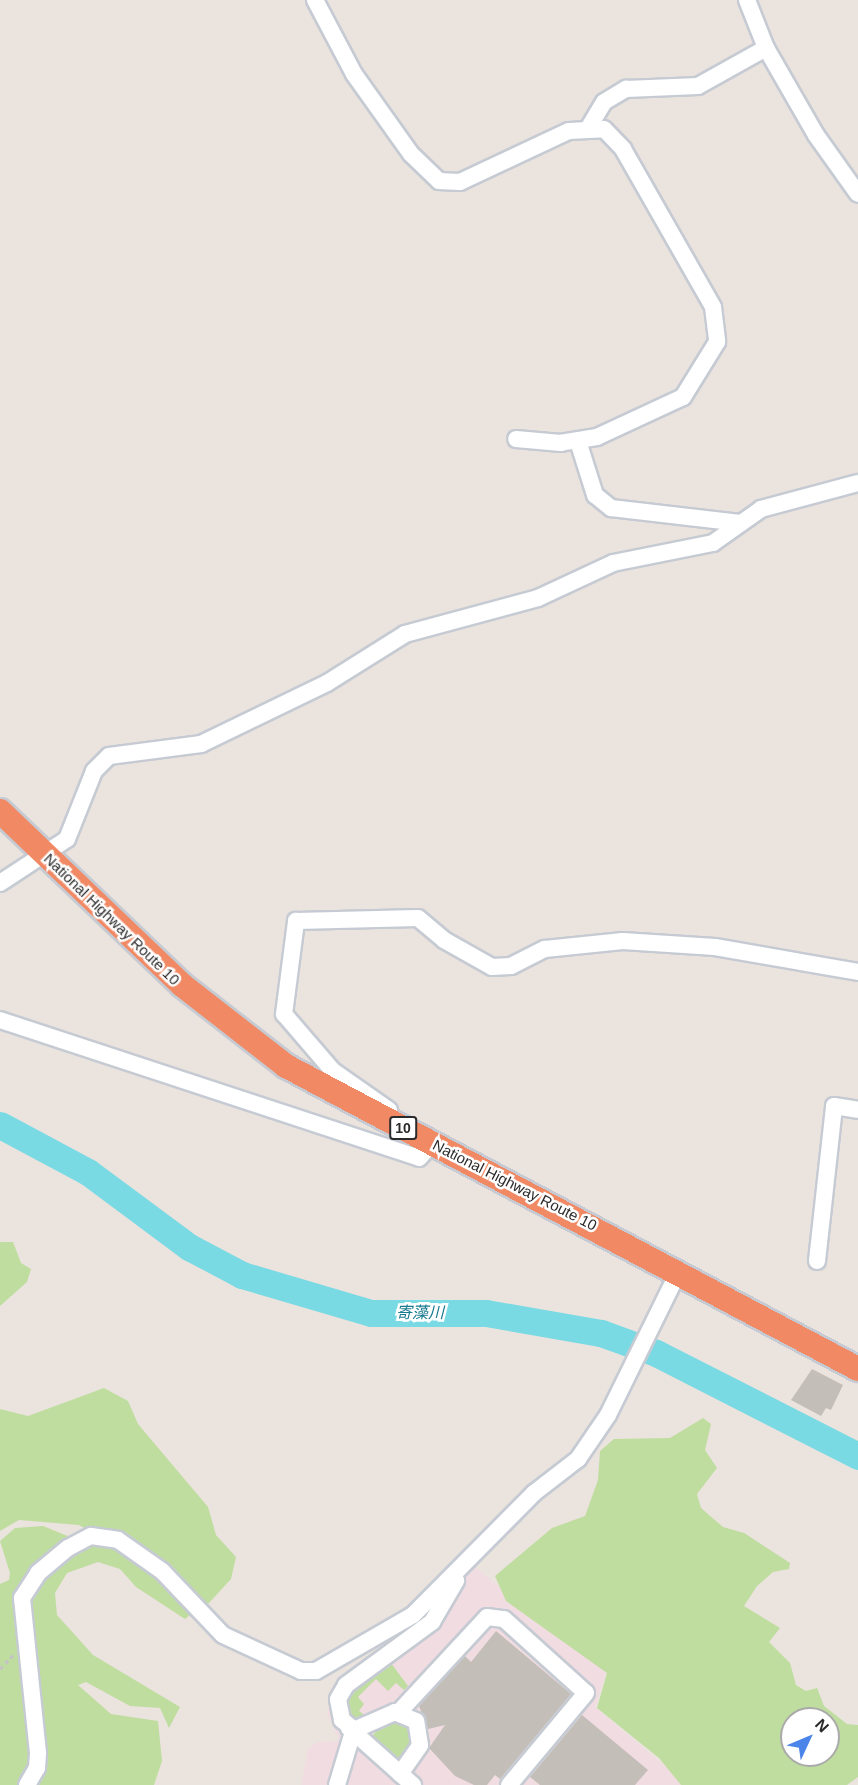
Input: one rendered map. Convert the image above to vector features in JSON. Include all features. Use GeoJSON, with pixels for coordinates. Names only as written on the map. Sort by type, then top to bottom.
{"type":"FeatureCollection","features":[{"type":"Feature","properties":{"kind":"highway","name":"National Highway Route 10"},"geometry":{"type":"LineString","coordinates":[[0,811],[239,1034],[318,1085],[679,1270],[858,1369]]}},
{"type":"Feature","properties":{"kind":"street"},"geometry":{"type":"LineString","coordinates":[[315,0],[354,74],[411,154],[439,181],[460,182],[589,127],[616,93],[698,86],[766,48]]}},
{"type":"Feature","properties":{"kind":"street"},"geometry":{"type":"LineString","coordinates":[[747,0],[766,48],[827,153],[858,194]]}},
{"type":"Feature","properties":{"kind":"street"},"geometry":{"type":"LineString","coordinates":[[516,439],[578,441],[617,430],[683,397],[711,358],[717,325],[678,241],[623,149],[604,129],[589,127]]}},
{"type":"Feature","properties":{"kind":"street"},"geometry":{"type":"LineString","coordinates":[[578,441],[595,495],[611,508],[740,523]]}},
{"type":"Feature","properties":{"kind":"street"},"geometry":{"type":"LineString","coordinates":[[0,883],[47,856],[75,826],[94,771],[109,756],[201,744],[327,683],[405,634],[538,598],[613,563],[713,543],[761,509],[858,483]]}},
{"type":"Feature","properties":{"kind":"street"},"geometry":{"type":"LineString","coordinates":[[0,1020],[419,1158],[433,1143],[333,1071],[284,1014],[296,921],[418,918],[444,940],[492,967],[511,966],[545,949],[623,941],[715,947],[858,972]]}},
{"type":"Feature","properties":{"kind":"street"},"geometry":{"type":"LineString","coordinates":[[817,1261],[834,1106],[858,1110]]}},
{"type":"Feature","properties":{"kind":"street"},"geometry":{"type":"LineString","coordinates":[[27,1785],[38,1768],[38,1753],[22,1598],[38,1573],[81,1540],[99,1535],[118,1540],[162,1571],[223,1635],[308,1672],[413,1615],[542,1485],[578,1459],[620,1388],[679,1270]]}},
{"type":"Feature","properties":{"kind":"street"},"geometry":{"type":"LineString","coordinates":[[399,1712],[416,1721],[421,1740],[407,1780],[350,1731],[338,1707],[341,1691],[432,1622],[462,1567]]}},
{"type":"Feature","properties":{"kind":"street"},"geometry":{"type":"LineString","coordinates":[[350,1731],[360,1730],[399,1712],[487,1617],[504,1619],[586,1693],[509,1785]]}},
{"type":"Feature","properties":{"kind":"street"},"geometry":{"type":"LineString","coordinates":[[338,1785],[350,1731]]}},
{"type":"Feature","properties":{"kind":"shaded area"},"geometry":{"type":"Polygon","coordinates":[[[471,1564],[606,1672],[595,1707],[687,1785],[301,1785],[308,1749],[317,1742],[340,1741],[327,1714],[333,1689],[423,1618],[471,1564]]]}},
{"type":"Feature","properties":{"kind":"green space"},"geometry":{"type":"Polygon","coordinates":[[[0,1242],[13,1242],[21,1263],[31,1269],[27,1282],[0,1306],[0,1242]]]}},
{"type":"Feature","properties":{"kind":"green space"},"geometry":{"type":"Polygon","coordinates":[[[104,1388],[128,1401],[138,1424],[208,1507],[216,1535],[236,1557],[231,1579],[208,1604],[200,1604],[179,1583],[79,1525],[19,1520],[0,1531],[0,1409],[28,1416],[104,1388]]]}},
{"type":"Feature","properties":{"kind":"green space"},"geometry":{"type":"Polygon","coordinates":[[[703,1418],[711,1424],[705,1450],[717,1468],[697,1494],[701,1508],[723,1527],[744,1533],[790,1563],[789,1569],[773,1572],[757,1586],[744,1606],[780,1628],[769,1642],[790,1663],[796,1685],[806,1691],[817,1688],[825,1707],[780,1707],[780,1767],[840,1767],[840,1719],[847,1724],[858,1725],[858,1777],[847,1785],[681,1785],[659,1758],[597,1708],[607,1673],[506,1601],[495,1576],[552,1528],[585,1516],[598,1480],[600,1451],[614,1439],[670,1438],[703,1418]]]}},
{"type":"Feature","properties":{"kind":"green space"},"geometry":{"type":"Polygon","coordinates":[[[43,1526],[75,1539],[116,1544],[194,1612],[185,1619],[136,1587],[120,1569],[98,1562],[67,1573],[55,1593],[57,1615],[93,1655],[180,1707],[169,1728],[160,1708],[130,1706],[86,1682],[78,1685],[111,1714],[158,1721],[162,1761],[154,1785],[0,1785],[0,1584],[9,1580],[10,1573],[0,1541],[15,1528],[43,1526]]]}},
{"type":"Feature","properties":{"kind":"green space"},"geometry":{"type":"Polygon","coordinates":[[[391,1663],[408,1686],[404,1690],[396,1683],[388,1691],[376,1679],[358,1697],[364,1704],[359,1711],[367,1717],[348,1721],[345,1704],[351,1692],[391,1663]]]}},
{"type":"Feature","properties":{"kind":"green space"},"geometry":{"type":"Polygon","coordinates":[[[403,1720],[415,1736],[398,1762],[370,1739],[378,1729],[403,1720]]]}},
{"type":"Feature","properties":{"kind":"building"},"geometry":{"type":"Polygon","coordinates":[[[812,1369],[843,1385],[831,1410],[826,1408],[821,1416],[791,1400],[812,1369]]]}},
{"type":"Feature","properties":{"kind":"building"},"geometry":{"type":"Polygon","coordinates":[[[496,1631],[571,1694],[500,1779],[495,1775],[487,1785],[474,1785],[455,1776],[429,1748],[445,1725],[428,1729],[419,1706],[465,1656],[471,1662],[496,1631]]]}},
{"type":"Feature","properties":{"kind":"building"},"geometry":{"type":"Polygon","coordinates":[[[582,1715],[648,1770],[635,1785],[540,1785],[530,1777],[582,1715]]]}},
{"type":"Feature","properties":{"kind":"waterway","name":"寄藻川"},"geometry":{"type":"LineString","coordinates":[[0,1125],[88,1172],[189,1247],[242,1275],[371,1313],[486,1313],[601,1333],[656,1353],[858,1456]]}}]}
